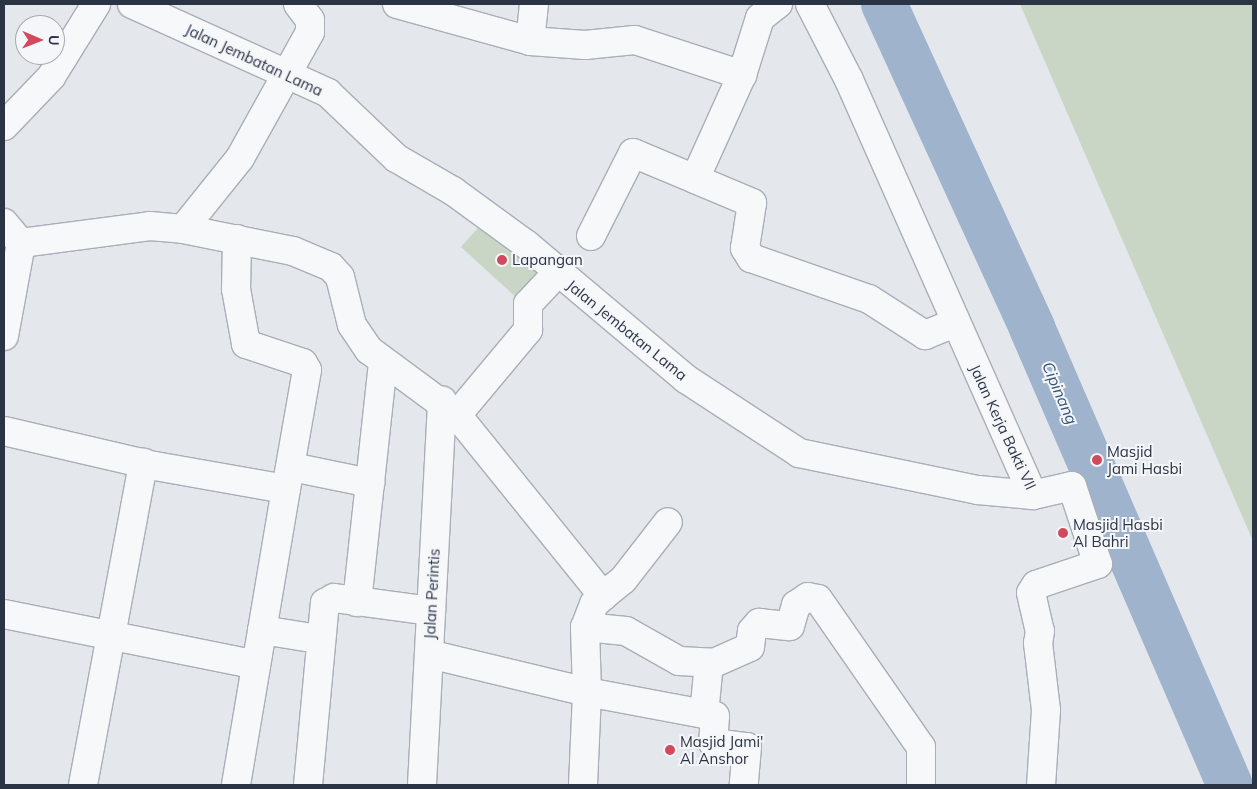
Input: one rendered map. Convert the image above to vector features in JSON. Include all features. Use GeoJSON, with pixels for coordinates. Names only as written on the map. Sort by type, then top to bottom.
{"type":"FeatureCollection","features":[{"type":"Feature","properties":{"kind":"street"},"geometry":{"type":"LineString","coordinates":[[4,126],[51,77],[96,4]]}},
{"type":"Feature","properties":{"kind":"street","name":"Jalan Jembatan Lama"},"geometry":{"type":"LineString","coordinates":[[132,4],[328,93],[396,158],[453,191],[557,272],[686,379],[799,453],[907,477],[1033,495]]}},
{"type":"Feature","properties":{"kind":"street"},"geometry":{"type":"LineString","coordinates":[[183,228],[240,158],[310,32],[310,20],[298,4]]}},
{"type":"Feature","properties":{"kind":"street"},"geometry":{"type":"LineString","coordinates":[[397,4],[530,41],[584,45],[634,40],[742,75]]}},
{"type":"Feature","properties":{"kind":"street"},"geometry":{"type":"LineString","coordinates":[[530,41],[534,4]]}},
{"type":"Feature","properties":{"kind":"street"},"geometry":{"type":"LineString","coordinates":[[695,179],[742,75],[760,18],[778,4]]}},
{"type":"Feature","properties":{"kind":"street","name":"Jalan Kerja Bakti VII"},"geometry":{"type":"LineString","coordinates":[[810,4],[849,80],[955,323],[1033,495],[1072,486],[1098,564],[1036,585],[1031,593],[1040,631],[1038,643],[1046,710],[1041,785]]}},
{"type":"Feature","properties":{"kind":"street"},"geometry":{"type":"LineString","coordinates":[[591,236],[633,153],[752,203],[744,248],[751,258],[869,299],[925,335],[955,323]]}},
{"type":"Feature","properties":{"kind":"street"},"geometry":{"type":"LineString","coordinates":[[4,336],[13,233],[142,227],[183,228],[298,252],[331,267],[340,277],[352,325],[383,362],[450,408],[603,596]]}},
{"type":"Feature","properties":{"kind":"street"},"geometry":{"type":"LineString","coordinates":[[236,785],[307,370],[303,363],[246,344],[236,289],[237,238]]}},
{"type":"Feature","properties":{"kind":"street"},"geometry":{"type":"LineString","coordinates":[[450,408],[528,330],[528,304],[557,272]]}},
{"type":"Feature","properties":{"kind":"street"},"geometry":{"type":"LineString","coordinates":[[357,602],[383,362]]}},
{"type":"Feature","properties":{"kind":"street","name":"Jalan Perintis"},"geometry":{"type":"LineString","coordinates":[[450,408],[430,611],[428,654],[587,692],[704,714]]}},
{"type":"Feature","properties":{"kind":"street"},"geometry":{"type":"LineString","coordinates":[[4,432],[143,463],[289,478],[370,483]]}},
{"type":"Feature","properties":{"kind":"street"},"geometry":{"type":"LineString","coordinates":[[83,785],[143,463]]}},
{"type":"Feature","properties":{"kind":"street"},"geometry":{"type":"LineString","coordinates":[[582,785],[587,692],[585,627],[594,604],[623,580],[668,522]]}},
{"type":"Feature","properties":{"kind":"street"},"geometry":{"type":"LineString","coordinates":[[585,627],[626,631],[674,660],[709,663],[729,659],[750,647],[752,631],[760,624],[791,625],[796,605],[808,597],[818,599],[921,747],[921,785]]}},
{"type":"Feature","properties":{"kind":"street"},"geometry":{"type":"LineString","coordinates":[[308,785],[319,640],[325,603],[334,598],[430,611]]}},
{"type":"Feature","properties":{"kind":"street"},"geometry":{"type":"LineString","coordinates":[[4,614],[256,665]]}},
{"type":"Feature","properties":{"kind":"street"},"geometry":{"type":"LineString","coordinates":[[262,630],[319,640]]}},
{"type":"Feature","properties":{"kind":"street"},"geometry":{"type":"LineString","coordinates":[[422,785],[428,654]]}},
{"type":"Feature","properties":{"kind":"street"},"geometry":{"type":"LineString","coordinates":[[709,663],[704,714],[715,716],[713,743],[747,747],[744,785]]}},
{"type":"Feature","properties":{"kind":"green space"},"geometry":{"type":"Polygon","coordinates":[[[1020,4],[1253,4],[1253,541],[1023,11],[1020,4]]]}},
{"type":"Feature","properties":{"kind":"green space","name":"Lapangan"},"geometry":{"type":"Polygon","coordinates":[[[486,219],[543,273],[519,300],[461,247],[486,219]]]}},
{"type":"Feature","properties":{"kind":"waterway","name":"Cipinang"},"geometry":{"type":"LineString","coordinates":[[884,4],[1032,328],[1230,785]]}},
{"type":"Feature","properties":{"kind":"place","name":"Lapangan"},"geometry":{"type":"Point","coordinates":[502,260]}},
{"type":"Feature","properties":{"kind":"place","name":"Masjid Jami Hasbi"},"geometry":{"type":"Point","coordinates":[1097,460]}},
{"type":"Feature","properties":{"kind":"place","name":"Masjid Hasbi Al Bahri"},"geometry":{"type":"Point","coordinates":[1063,533]}},
{"type":"Feature","properties":{"kind":"place","name":"Masjid Jami' Al Anshor"},"geometry":{"type":"Point","coordinates":[670,750]}}]}
